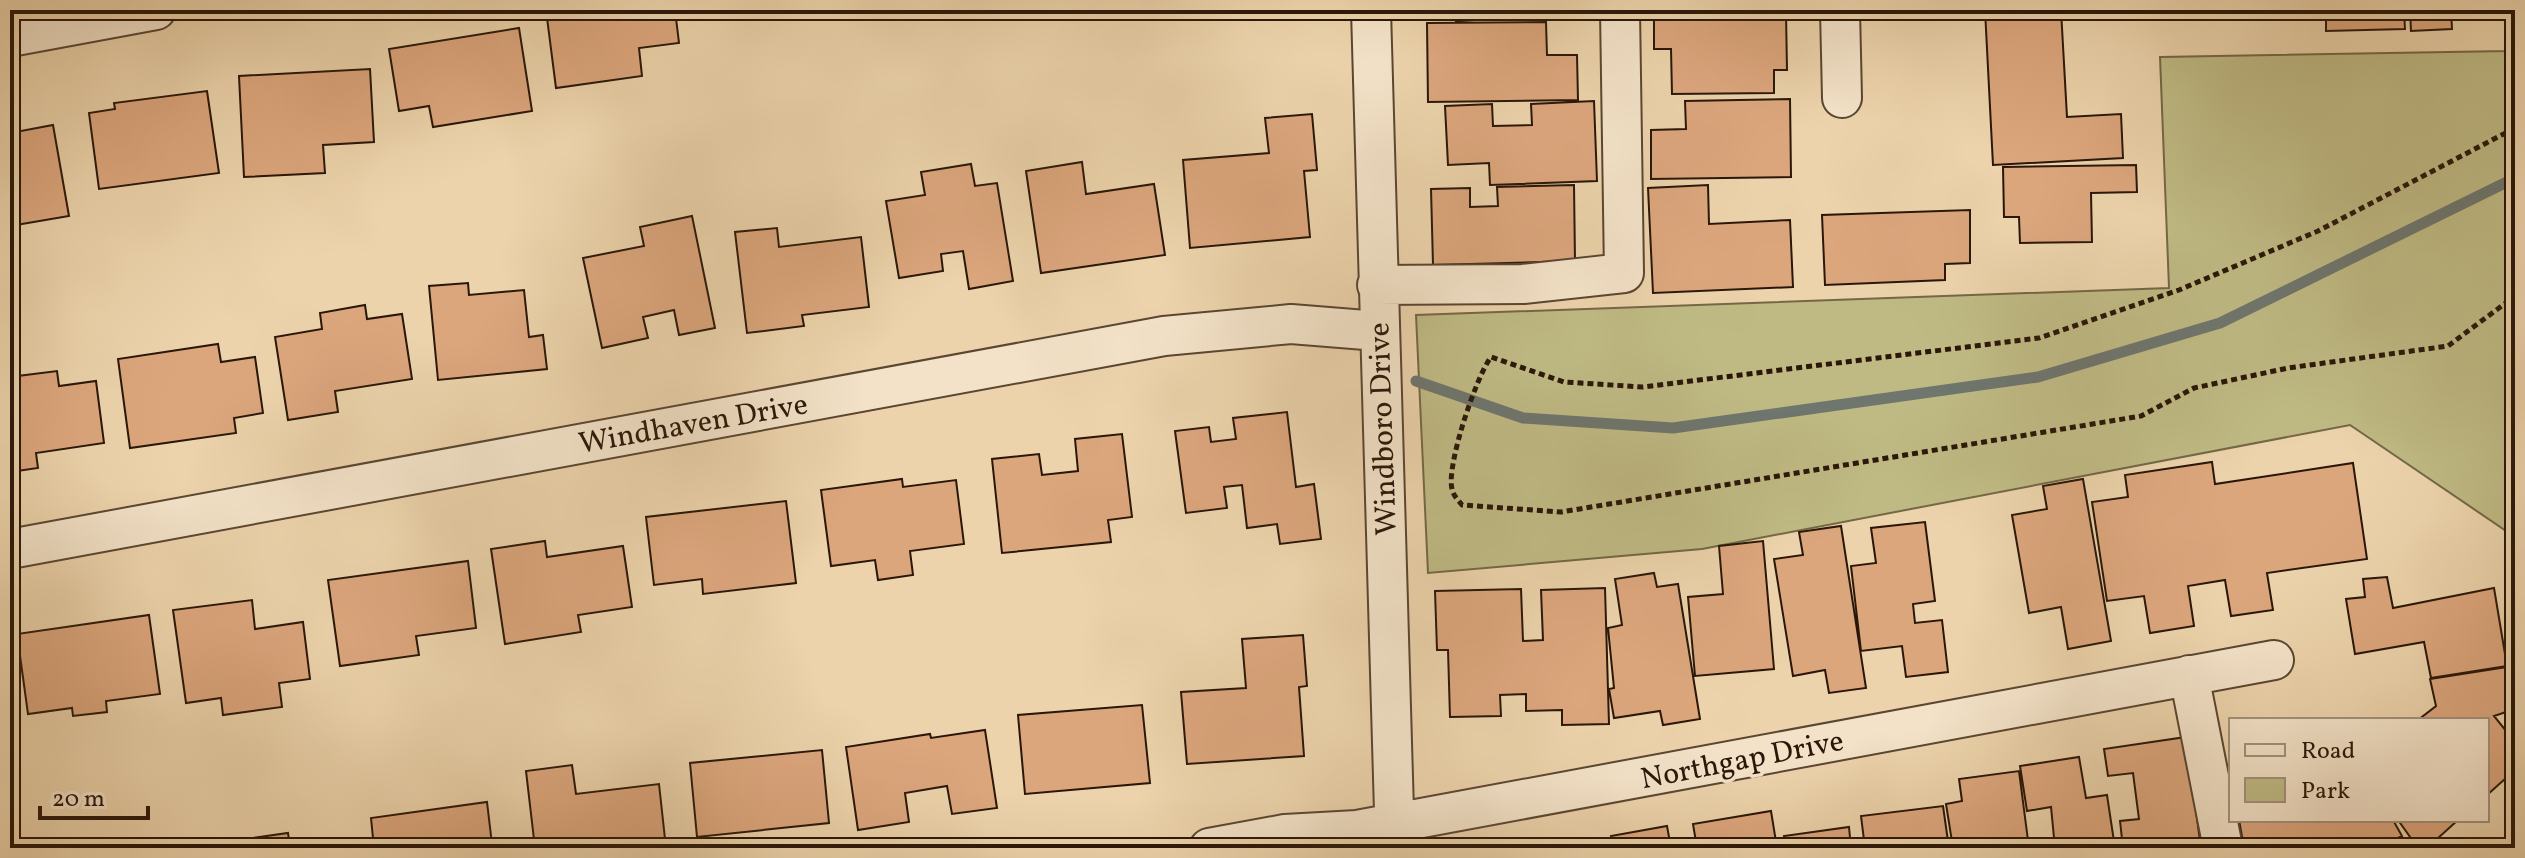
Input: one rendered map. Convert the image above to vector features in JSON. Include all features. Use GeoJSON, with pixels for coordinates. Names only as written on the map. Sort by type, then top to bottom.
{"type":"FeatureCollection","features":[{"type":"Feature","properties":{"kind":"street"},"geometry":{"type":"LineString","coordinates":[[10,37],[156,10]]}},
{"type":"Feature","properties":{"kind":"street","name":"Windboro Drive"},"geometry":{"type":"LineString","coordinates":[[1371,10],[1395,836]]}},
{"type":"Feature","properties":{"kind":"street"},"geometry":{"type":"LineString","coordinates":[[1377,285],[1523,284],[1624,273],[1620,10]]}},
{"type":"Feature","properties":{"kind":"street"},"geometry":{"type":"LineString","coordinates":[[1840,10],[1842,98]]}},
{"type":"Feature","properties":{"kind":"street","name":"Windhaven Drive"},"geometry":{"type":"LineString","coordinates":[[10,549],[1164,336],[1291,324],[1378,331]]}},
{"type":"Feature","properties":{"kind":"street","name":"Northgap Drive"},"geometry":{"type":"LineString","coordinates":[[1209,848],[1285,834],[1357,830],[1395,836],[2274,660]]}},
{"type":"Feature","properties":{"kind":"street"},"geometry":{"type":"LineString","coordinates":[[2189,675],[2223,848]]}},
{"type":"Feature","properties":{"kind":"path"},"geometry":{"type":"LineString","coordinates":[[2515,128],[2318,231],[2179,290],[2039,338],[1643,387],[1564,382],[1491,357],[1479,373],[1462,431],[1451,480],[1452,493],[1462,505],[1561,512],[2141,416],[2194,388],[2288,368],[2448,346],[2515,296]]}},
{"type":"Feature","properties":{"kind":"green space"},"geometry":{"type":"Polygon","coordinates":[[[2515,46],[2515,537],[2350,425],[1702,549],[1428,573],[1416,315],[2169,288],[2160,57],[2507,51],[2515,46]]]}},
{"type":"Feature","properties":{"kind":"building"},"geometry":{"type":"Polygon","coordinates":[[[546,10],[675,10],[679,43],[639,48],[642,76],[556,88],[546,10]]]}},
{"type":"Feature","properties":{"kind":"building"},"geometry":{"type":"Polygon","coordinates":[[[1455,10],[1574,10],[1575,15],[1456,21],[1455,10]]]}},
{"type":"Feature","properties":{"kind":"building"},"geometry":{"type":"Polygon","coordinates":[[[1663,10],[1759,10],[1663,15],[1663,10]]]}},
{"type":"Feature","properties":{"kind":"building"},"geometry":{"type":"Polygon","coordinates":[[[1985,10],[2061,10],[2067,117],[2121,114],[2123,158],[1993,165],[1985,10]]]}},
{"type":"Feature","properties":{"kind":"building"},"geometry":{"type":"Polygon","coordinates":[[[2326,10],[2404,10],[2405,29],[2326,31],[2326,10]]]}},
{"type":"Feature","properties":{"kind":"building"},"geometry":{"type":"Polygon","coordinates":[[[2410,10],[2451,10],[2452,29],[2411,31],[2410,10]]]}},
{"type":"Feature","properties":{"kind":"building"},"geometry":{"type":"Polygon","coordinates":[[[1786,13],[1787,70],[1774,70],[1774,93],[1672,94],[1671,49],[1654,49],[1654,15],[1786,13]]]}},
{"type":"Feature","properties":{"kind":"building"},"geometry":{"type":"Polygon","coordinates":[[[1546,22],[1547,55],[1577,55],[1578,100],[1428,102],[1427,23],[1546,22]]]}},
{"type":"Feature","properties":{"kind":"building"},"geometry":{"type":"Polygon","coordinates":[[[519,28],[532,111],[433,127],[429,106],[399,111],[389,49],[519,28]]]}},
{"type":"Feature","properties":{"kind":"building"},"geometry":{"type":"Polygon","coordinates":[[[370,69],[374,142],[323,145],[325,173],[244,177],[239,76],[370,69]]]}},
{"type":"Feature","properties":{"kind":"building"},"geometry":{"type":"Polygon","coordinates":[[[207,91],[219,173],[99,189],[89,113],[115,109],[114,103],[207,91]]]}},
{"type":"Feature","properties":{"kind":"building"},"geometry":{"type":"Polygon","coordinates":[[[1790,99],[1791,177],[1651,179],[1651,130],[1686,129],[1685,101],[1790,99]]]}},
{"type":"Feature","properties":{"kind":"building"},"geometry":{"type":"Polygon","coordinates":[[[1594,101],[1597,181],[1490,185],[1489,163],[1448,165],[1445,106],[1492,104],[1493,126],[1532,125],[1531,104],[1594,101]]]}},
{"type":"Feature","properties":{"kind":"building"},"geometry":{"type":"Polygon","coordinates":[[[1312,114],[1317,170],[1304,171],[1310,237],[1190,248],[1183,160],[1269,153],[1265,118],[1312,114]]]}},
{"type":"Feature","properties":{"kind":"building"},"geometry":{"type":"Polygon","coordinates":[[[53,125],[69,216],[10,226],[10,133],[53,125]]]}},
{"type":"Feature","properties":{"kind":"building"},"geometry":{"type":"Polygon","coordinates":[[[1082,162],[1086,194],[1154,184],[1165,255],[1041,273],[1026,171],[1082,162]]]}},
{"type":"Feature","properties":{"kind":"building"},"geometry":{"type":"Polygon","coordinates":[[[971,164],[975,186],[997,183],[1013,281],[969,289],[963,251],[941,254],[943,271],[899,278],[886,201],[925,195],[921,172],[971,164]]]}},
{"type":"Feature","properties":{"kind":"building"},"geometry":{"type":"Polygon","coordinates":[[[2136,165],[2137,192],[2091,193],[2092,242],[2020,243],[2019,217],[2004,217],[2003,167],[2136,165]]]}},
{"type":"Feature","properties":{"kind":"building"},"geometry":{"type":"Polygon","coordinates":[[[1574,185],[1575,261],[1433,265],[1431,189],[1470,188],[1470,207],[1498,206],[1497,187],[1574,185]]]}},
{"type":"Feature","properties":{"kind":"building"},"geometry":{"type":"Polygon","coordinates":[[[1708,185],[1709,224],[1790,220],[1793,287],[1653,293],[1648,188],[1708,185]]]}},
{"type":"Feature","properties":{"kind":"building"},"geometry":{"type":"Polygon","coordinates":[[[1970,210],[1970,263],[1945,264],[1945,280],[1825,285],[1822,215],[1970,210]]]}},
{"type":"Feature","properties":{"kind":"building"},"geometry":{"type":"Polygon","coordinates":[[[692,216],[715,328],[679,335],[674,310],[643,317],[648,338],[602,348],[583,258],[644,246],[640,227],[692,216]]]}},
{"type":"Feature","properties":{"kind":"building"},"geometry":{"type":"Polygon","coordinates":[[[777,228],[779,247],[861,237],[869,307],[802,315],[804,326],[747,333],[735,232],[777,228]]]}},
{"type":"Feature","properties":{"kind":"building"},"geometry":{"type":"Polygon","coordinates":[[[468,283],[469,295],[524,290],[529,337],[543,335],[547,369],[438,380],[429,286],[468,283]]]}},
{"type":"Feature","properties":{"kind":"building"},"geometry":{"type":"Polygon","coordinates":[[[365,305],[367,319],[402,314],[412,379],[335,391],[338,412],[288,420],[275,337],[322,329],[320,313],[365,305]]]}},
{"type":"Feature","properties":{"kind":"building"},"geometry":{"type":"Polygon","coordinates":[[[218,344],[221,362],[255,357],[263,413],[234,418],[236,433],[130,448],[118,359],[218,344]]]}},
{"type":"Feature","properties":{"kind":"building"},"geometry":{"type":"Polygon","coordinates":[[[57,371],[59,386],[96,381],[104,443],[36,453],[38,468],[10,472],[10,377],[57,371]]]}},
{"type":"Feature","properties":{"kind":"building"},"geometry":{"type":"Polygon","coordinates":[[[1287,412],[1296,487],[1314,484],[1321,539],[1280,544],[1277,524],[1247,528],[1242,485],[1224,487],[1227,508],[1186,513],[1175,431],[1209,427],[1211,442],[1236,439],[1233,418],[1287,412]]]}},
{"type":"Feature","properties":{"kind":"building"},"geometry":{"type":"Polygon","coordinates":[[[1122,434],[1132,517],[1108,520],[1111,542],[1002,553],[992,459],[1039,454],[1042,475],[1078,471],[1075,439],[1122,434]]]}},
{"type":"Feature","properties":{"kind":"building"},"geometry":{"type":"Polygon","coordinates":[[[2212,462],[2215,484],[2353,463],[2367,559],[2267,573],[2273,610],[2231,616],[2225,580],[2188,586],[2194,626],[2150,633],[2144,596],[2107,601],[2092,502],[2128,497],[2125,475],[2212,462]]]}},
{"type":"Feature","properties":{"kind":"building"},"geometry":{"type":"Polygon","coordinates":[[[902,479],[903,487],[956,480],[964,544],[910,551],[913,575],[878,580],[875,560],[831,566],[821,490],[902,479]]]}},
{"type":"Feature","properties":{"kind":"building"},"geometry":{"type":"Polygon","coordinates":[[[2083,479],[2111,641],[2068,649],[2061,607],[2029,613],[2012,515],[2047,509],[2043,486],[2083,479]]]}},
{"type":"Feature","properties":{"kind":"building"},"geometry":{"type":"Polygon","coordinates":[[[786,501],[796,583],[703,594],[702,579],[654,585],[646,517],[786,501]]]}},
{"type":"Feature","properties":{"kind":"building"},"geometry":{"type":"Polygon","coordinates":[[[1925,522],[1935,601],[1913,604],[1915,623],[1942,620],[1948,672],[1906,677],[1902,646],[1861,651],[1851,566],[1876,563],[1871,528],[1925,522]]]}},
{"type":"Feature","properties":{"kind":"building"},"geometry":{"type":"Polygon","coordinates":[[[1841,526],[1866,688],[1829,693],[1825,670],[1793,676],[1774,559],[1803,555],[1799,532],[1841,526]]]}},
{"type":"Feature","properties":{"kind":"building"},"geometry":{"type":"Polygon","coordinates":[[[545,541],[547,557],[623,546],[632,607],[578,615],[581,632],[505,644],[491,549],[545,541]]]}},
{"type":"Feature","properties":{"kind":"building"},"geometry":{"type":"Polygon","coordinates":[[[1763,541],[1774,669],[1695,676],[1688,597],[1723,594],[1719,546],[1763,541]]]}},
{"type":"Feature","properties":{"kind":"building"},"geometry":{"type":"Polygon","coordinates":[[[468,561],[476,628],[416,636],[419,655],[340,666],[328,580],[468,561]]]}},
{"type":"Feature","properties":{"kind":"building"},"geometry":{"type":"Polygon","coordinates":[[[1654,573],[1657,587],[1678,584],[1700,719],[1663,725],[1660,711],[1614,718],[1609,689],[1614,688],[1608,628],[1622,625],[1615,579],[1654,573]]]}},
{"type":"Feature","properties":{"kind":"building"},"geometry":{"type":"Polygon","coordinates":[[[2387,577],[2393,608],[2494,588],[2507,666],[2431,678],[2424,642],[2355,654],[2346,599],[2365,597],[2363,579],[2387,577]]]}},
{"type":"Feature","properties":{"kind":"building"},"geometry":{"type":"Polygon","coordinates":[[[1605,588],[1609,724],[1562,725],[1562,710],[1526,711],[1526,694],[1500,695],[1501,716],[1450,717],[1448,650],[1437,650],[1435,591],[1521,589],[1523,641],[1543,640],[1541,590],[1605,588]]]}},
{"type":"Feature","properties":{"kind":"building"},"geometry":{"type":"Polygon","coordinates":[[[252,600],[255,629],[303,622],[310,679],[279,683],[282,707],[223,715],[221,698],[186,703],[173,610],[252,600]]]}},
{"type":"Feature","properties":{"kind":"building"},"geometry":{"type":"Polygon","coordinates":[[[149,615],[160,694],[106,701],[107,712],[73,716],[72,708],[28,714],[17,634],[149,615]]]}},
{"type":"Feature","properties":{"kind":"building"},"geometry":{"type":"Polygon","coordinates":[[[1303,635],[1307,686],[1299,687],[1304,756],[1187,764],[1181,692],[1246,688],[1242,639],[1303,635]]]}},
{"type":"Feature","properties":{"kind":"building"},"geometry":{"type":"Polygon","coordinates":[[[2507,667],[2515,682],[2515,709],[2494,716],[2515,742],[2515,770],[2489,793],[2489,718],[2421,718],[2436,706],[2430,679],[2507,667]]]}},
{"type":"Feature","properties":{"kind":"building"},"geometry":{"type":"Polygon","coordinates":[[[1142,705],[1150,783],[1025,794],[1018,715],[1142,705]]]}},
{"type":"Feature","properties":{"kind":"building"},"geometry":{"type":"Polygon","coordinates":[[[985,730],[997,808],[952,814],[947,786],[905,793],[909,822],[858,830],[846,747],[930,734],[931,738],[985,730]]]}},
{"type":"Feature","properties":{"kind":"building"},"geometry":{"type":"Polygon","coordinates":[[[2186,737],[2201,848],[2123,848],[2120,821],[2139,819],[2133,773],[2108,776],[2104,749],[2186,737]]]}},
{"type":"Feature","properties":{"kind":"building"},"geometry":{"type":"Polygon","coordinates":[[[822,750],[829,823],[697,837],[690,763],[822,750]]]}},
{"type":"Feature","properties":{"kind":"building"},"geometry":{"type":"Polygon","coordinates":[[[2079,757],[2086,798],[2107,795],[2115,848],[2055,848],[2051,807],[2027,811],[2020,766],[2079,757]]]}},
{"type":"Feature","properties":{"kind":"building"},"geometry":{"type":"Polygon","coordinates":[[[572,765],[576,794],[659,784],[666,848],[535,848],[526,771],[572,765]]]}},
{"type":"Feature","properties":{"kind":"building"},"geometry":{"type":"Polygon","coordinates":[[[2019,771],[2029,848],[1953,848],[1946,804],[1962,801],[1959,779],[2019,771]]]}},
{"type":"Feature","properties":{"kind":"building"},"geometry":{"type":"Polygon","coordinates":[[[487,802],[492,844],[507,842],[507,848],[374,848],[371,818],[487,802]]]}},
{"type":"Feature","properties":{"kind":"building"},"geometry":{"type":"Polygon","coordinates":[[[1943,806],[1949,848],[1865,848],[1861,816],[1943,806]]]}},
{"type":"Feature","properties":{"kind":"building"},"geometry":{"type":"Polygon","coordinates":[[[1771,811],[1777,848],[1697,848],[1693,824],[1771,811]]]}},
{"type":"Feature","properties":{"kind":"building"},"geometry":{"type":"Polygon","coordinates":[[[2239,822],[2394,822],[2402,836],[2379,848],[2331,848],[2325,841],[2303,844],[2304,848],[2244,848],[2239,822]]]}},
{"type":"Feature","properties":{"kind":"building"},"geometry":{"type":"Polygon","coordinates":[[[2399,822],[2456,822],[2427,848],[2418,848],[2399,822]]]}},
{"type":"Feature","properties":{"kind":"building"},"geometry":{"type":"Polygon","coordinates":[[[1667,826],[1671,848],[1614,848],[1611,836],[1667,826]]]}},
{"type":"Feature","properties":{"kind":"building"},"geometry":{"type":"Polygon","coordinates":[[[1849,827],[1851,848],[1786,848],[1784,836],[1849,827]]]}},
{"type":"Feature","properties":{"kind":"building"},"geometry":{"type":"Polygon","coordinates":[[[288,833],[290,847],[349,839],[350,848],[218,848],[217,843],[288,833]]]}},
{"type":"Feature","properties":{"kind":"building"},"geometry":{"type":"Polygon","coordinates":[[[1609,839],[1610,848],[1555,848],[1609,839]]]}},
{"type":"Feature","properties":{"kind":"waterway"},"geometry":{"type":"LineString","coordinates":[[1416,381],[1523,418],[1673,428],[2038,377],[2220,323],[2515,178]]}}]}
